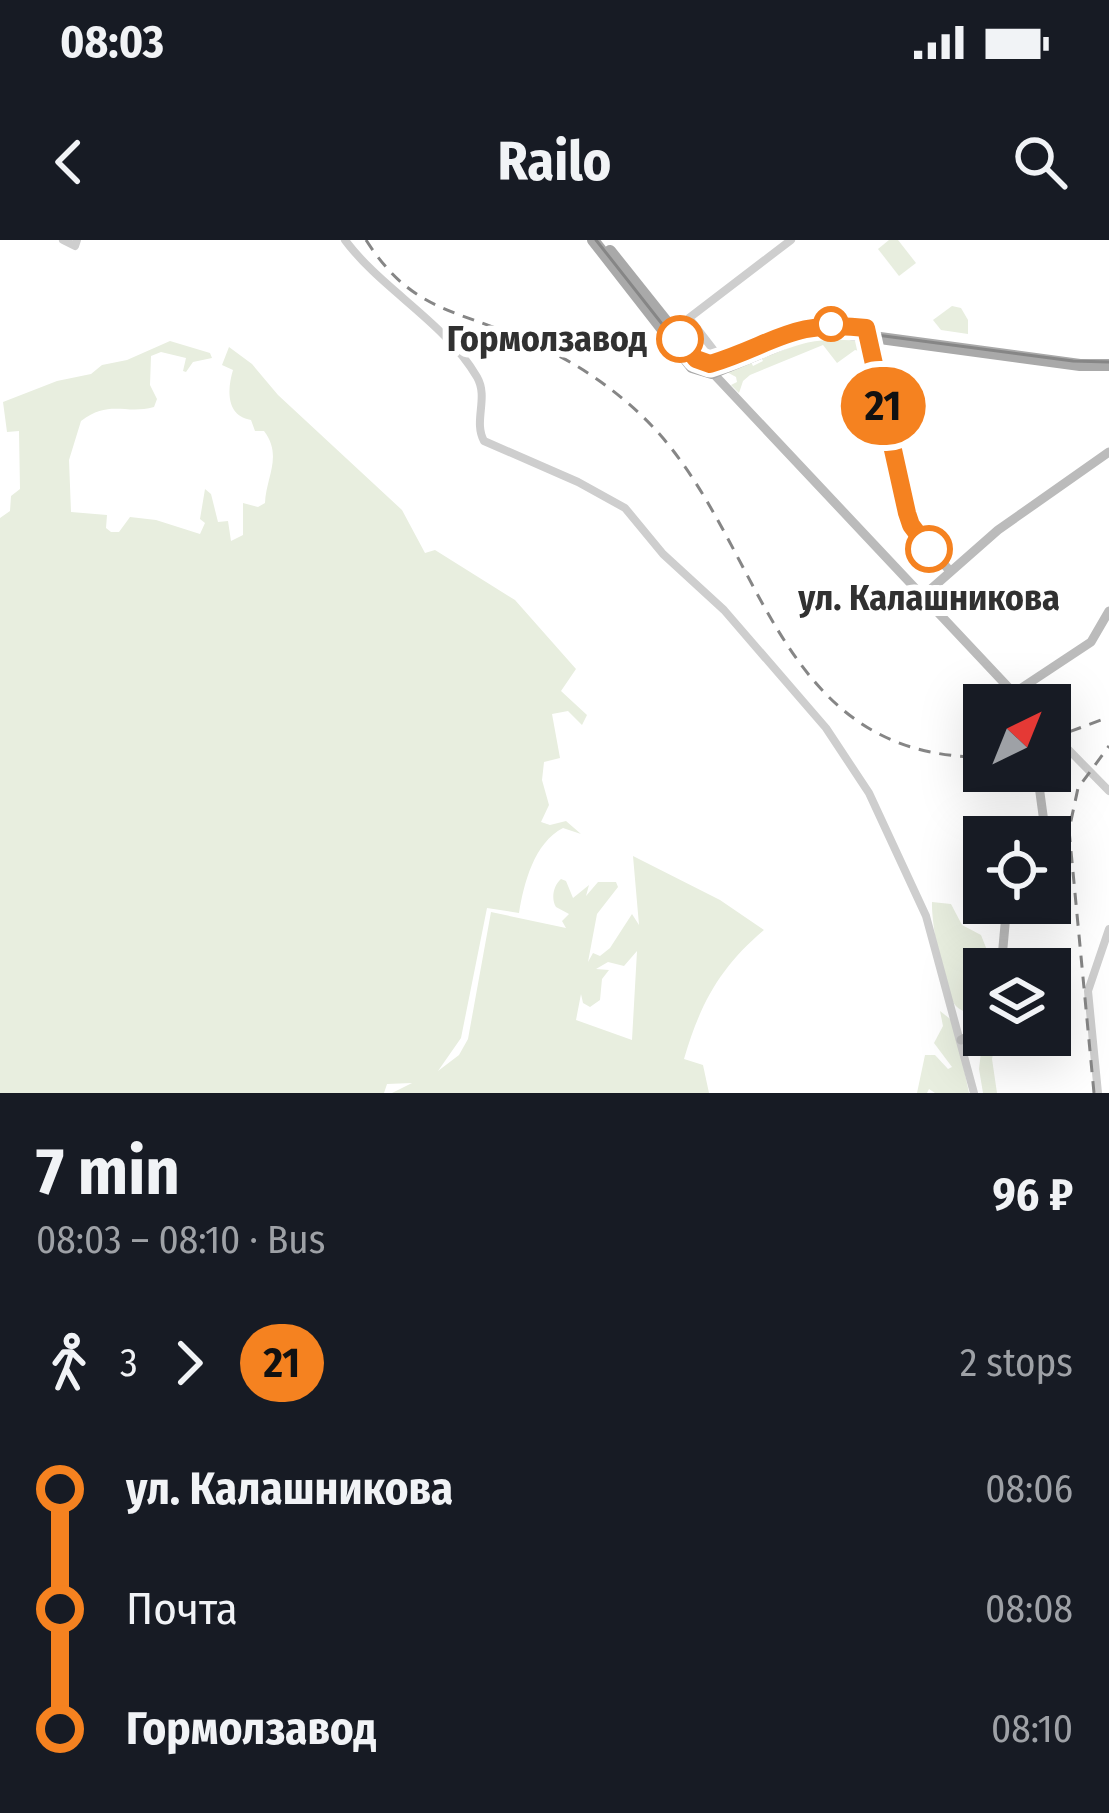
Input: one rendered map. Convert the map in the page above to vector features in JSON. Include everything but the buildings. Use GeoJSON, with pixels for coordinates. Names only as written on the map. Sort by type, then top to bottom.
{"type":"FeatureCollection","features":[{"type":"Feature","properties":{"kind":"main road"},"geometry":{"type":"LineString","coordinates":[[592,240],[1006,684]]}},
{"type":"Feature","properties":{"kind":"main road"},"geometry":{"type":"LineString","coordinates":[[602,240],[712,368]]}},
{"type":"Feature","properties":{"kind":"main road"},"geometry":{"type":"LineString","coordinates":[[712,368],[828,331],[1109,362]]}},
{"type":"Feature","properties":{"kind":"main road"},"geometry":{"type":"LineString","coordinates":[[867,332],[911,525],[950,570]]}},
{"type":"Feature","properties":{"kind":"main road"},"geometry":{"type":"LineString","coordinates":[[923,596],[998,530],[1109,452]]}},
{"type":"Feature","properties":{"kind":"main road"},"geometry":{"type":"LineString","coordinates":[[1028,684],[1091,642],[1109,611]]}},
{"type":"Feature","properties":{"kind":"street"},"geometry":{"type":"LineString","coordinates":[[63,240],[76,243]]}},
{"type":"Feature","properties":{"kind":"street"},"geometry":{"type":"LineString","coordinates":[[712,368],[689,318],[791,240]]}},
{"type":"Feature","properties":{"kind":"street"},"geometry":{"type":"LineString","coordinates":[[352,243],[460,355],[482,387],[479,434],[484,441],[625,508],[663,554],[724,610],[826,728],[869,793],[926,916],[974,1093]]}},
{"type":"Feature","properties":{"kind":"street"},"geometry":{"type":"LineString","coordinates":[[1071,752],[1109,791]]}},
{"type":"Feature","properties":{"kind":"street"},"geometry":{"type":"LineString","coordinates":[[1098,1093],[1088,991],[1109,929]]}},
{"type":"Feature","properties":{"kind":"green space"},"geometry":{"type":"Polygon","coordinates":[[[889,240],[898,240],[916,263],[899,276],[878,249],[889,240]]]}},
{"type":"Feature","properties":{"kind":"green space"},"geometry":{"type":"Polygon","coordinates":[[[952,306],[961,308],[968,320],[968,334],[941,330],[933,320],[952,306]]]}},
{"type":"Feature","properties":{"kind":"green space"},"geometry":{"type":"Polygon","coordinates":[[[815,335],[855,337],[866,353],[855,350],[837,363],[823,345],[750,375],[739,393],[731,385],[736,377],[725,371],[751,362],[753,366],[763,361],[761,357],[815,335]]]}},
{"type":"Feature","properties":{"kind":"green space"},"geometry":{"type":"Polygon","coordinates":[[[170,341],[210,353],[212,358],[193,362],[186,372],[186,358],[161,352],[151,356],[154,407],[109,409],[81,421],[69,460],[71,512],[107,515],[106,528],[111,532],[119,532],[130,517],[200,534],[205,523],[200,519],[205,489],[211,494],[218,522],[228,521],[231,541],[243,535],[243,503],[258,507],[265,503],[272,449],[264,431],[255,431],[251,420],[233,408],[229,394],[233,370],[222,365],[229,347],[402,510],[425,553],[435,550],[515,600],[576,669],[561,691],[587,715],[582,725],[568,711],[552,714],[560,758],[544,762],[542,780],[549,805],[541,822],[566,821],[581,834],[563,828],[545,843],[527,877],[519,913],[487,908],[461,1038],[438,1071],[459,1055],[468,1039],[491,912],[566,928],[562,921],[569,914],[556,907],[554,900],[561,879],[573,898],[589,885],[586,896],[598,882],[616,882],[618,887],[597,914],[588,962],[593,953],[600,956],[610,948],[632,914],[639,925],[633,856],[720,900],[764,930],[724,973],[690,1039],[684,1059],[703,1065],[709,1093],[392,1093],[412,1083],[387,1084],[384,1093],[0,1093],[0,518],[10,511],[11,496],[20,489],[19,431],[7,432],[3,402],[170,341]],[[637,951],[624,966],[608,962],[596,969],[609,970],[602,979],[600,1000],[590,1007],[581,994],[576,1020],[632,1040],[637,951]]]}},
{"type":"Feature","properties":{"kind":"green space"},"geometry":{"type":"Polygon","coordinates":[[[932,902],[951,904],[962,925],[981,935],[986,948],[963,948],[963,1010],[947,987],[932,902]]]}},
{"type":"Feature","properties":{"kind":"green space"},"geometry":{"type":"Polygon","coordinates":[[[940,1011],[954,1022],[969,1093],[929,1089],[917,1093],[925,1055],[935,1055],[948,1069],[952,1067],[934,1043],[943,1026],[940,1011]]]}},
{"type":"Feature","properties":{"kind":"green space"},"geometry":{"type":"Polygon","coordinates":[[[981,1056],[993,1056],[997,1093],[983,1093],[981,1056]]]}},
{"type":"Feature","properties":{"kind":"tram line"},"geometry":{"type":"LineString","coordinates":[[596,240],[692,362],[704,368],[735,363],[824,328],[1109,362]]}},
{"type":"Feature","properties":{"kind":"railway"},"geometry":{"type":"LineString","coordinates":[[366,240],[398,280],[415,293],[554,353],[638,412],[691,475],[782,637],[817,684],[860,723],[914,748],[963,754]]}},
{"type":"Feature","properties":{"kind":"railway"},"geometry":{"type":"LineString","coordinates":[[1071,731],[1109,717]]}},
{"type":"Feature","properties":{"kind":"railway"},"geometry":{"type":"LineString","coordinates":[[1094,1093],[1069,830],[1078,788],[1109,746]]}},
{"type":"Feature","properties":{"kind":"bus line","name":"21"},"geometry":{"type":"LineString","coordinates":[[680,339],[696,359],[710,364],[806,327],[866,328],[907,513],[929,549]]}},
{"type":"Feature","properties":{"kind":"place","name":"Гормолзавод"},"geometry":{"type":"Point","coordinates":[680,339]}},
{"type":"Feature","properties":{"kind":"place","name":"ул. Калашникова"},"geometry":{"type":"Point","coordinates":[929,549]}}]}
